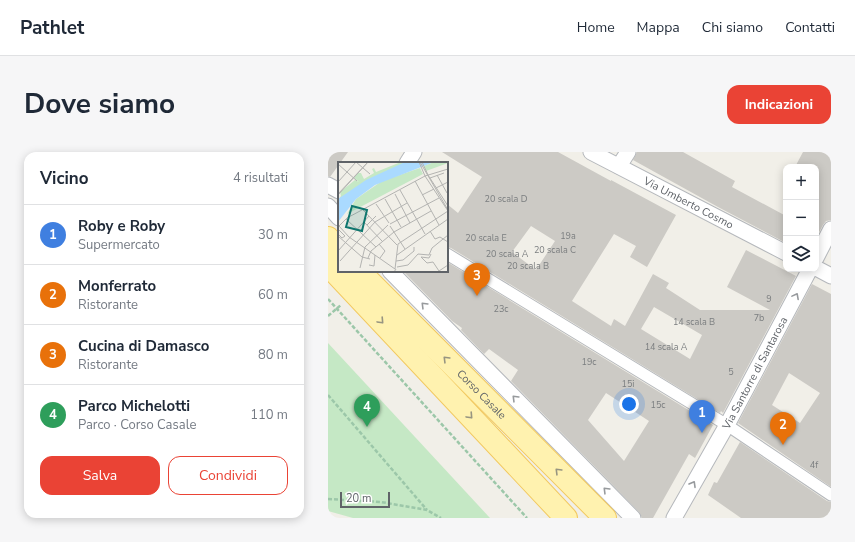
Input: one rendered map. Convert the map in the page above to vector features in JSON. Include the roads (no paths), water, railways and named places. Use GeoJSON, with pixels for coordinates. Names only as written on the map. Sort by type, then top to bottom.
{"type":"FeatureCollection","features":[{"type":"Feature","properties":{"kind":"main road"},"geometry":{"type":"LineString","coordinates":[[328,238],[338,249]]}},
{"type":"Feature","properties":{"kind":"main road","name":"Corso Casale"},"geometry":{"type":"LineString","coordinates":[[335,270],[566,518]]}},
{"type":"Feature","properties":{"kind":"main road","name":"Corso Casale"},"geometry":{"type":"LineString","coordinates":[[360,272],[605,518]]}},
{"type":"Feature","properties":{"kind":"street"},"geometry":{"type":"LineString","coordinates":[[409,162],[414,152]]}},
{"type":"Feature","properties":{"kind":"street","name":"Via Umberto Cosmo"},"geometry":{"type":"LineString","coordinates":[[591,152],[783,251]]}},
{"type":"Feature","properties":{"kind":"street"},"geometry":{"type":"LineString","coordinates":[[619,166],[628,152]]}},
{"type":"Feature","properties":{"kind":"street"},"geometry":{"type":"LineString","coordinates":[[328,185],[338,190]]}},
{"type":"Feature","properties":{"kind":"street"},"geometry":{"type":"LineString","coordinates":[[328,206],[338,217]]}},
{"type":"Feature","properties":{"kind":"street"},"geometry":{"type":"LineString","coordinates":[[819,252],[831,229]]}},
{"type":"Feature","properties":{"kind":"street"},"geometry":{"type":"LineString","coordinates":[[448,255],[727,425],[831,495]]}},
{"type":"Feature","properties":{"kind":"street"},"geometry":{"type":"LineString","coordinates":[[819,270],[831,276]]}},
{"type":"Feature","properties":{"kind":"street","name":"Corso Casale"},"geometry":{"type":"LineString","coordinates":[[391,272],[633,518]]}},
{"type":"Feature","properties":{"kind":"street","name":"Via Santorre di Santarosa"},"geometry":{"type":"LineString","coordinates":[[674,518],[727,425],[808,272]]}},
{"type":"Feature","properties":{"kind":"place","name":"Cucina di Damasco"},"geometry":{"type":"Point","coordinates":[477,296]}},
{"type":"Feature","properties":{"kind":"place","name":"Parco Michelotti"},"geometry":{"type":"Point","coordinates":[367,427]}},
{"type":"Feature","properties":{"kind":"place","name":"Roby e Roby"},"geometry":{"type":"Point","coordinates":[702,433]}},
{"type":"Feature","properties":{"kind":"place","name":"Monferrato"},"geometry":{"type":"Point","coordinates":[783,445]}}]}
